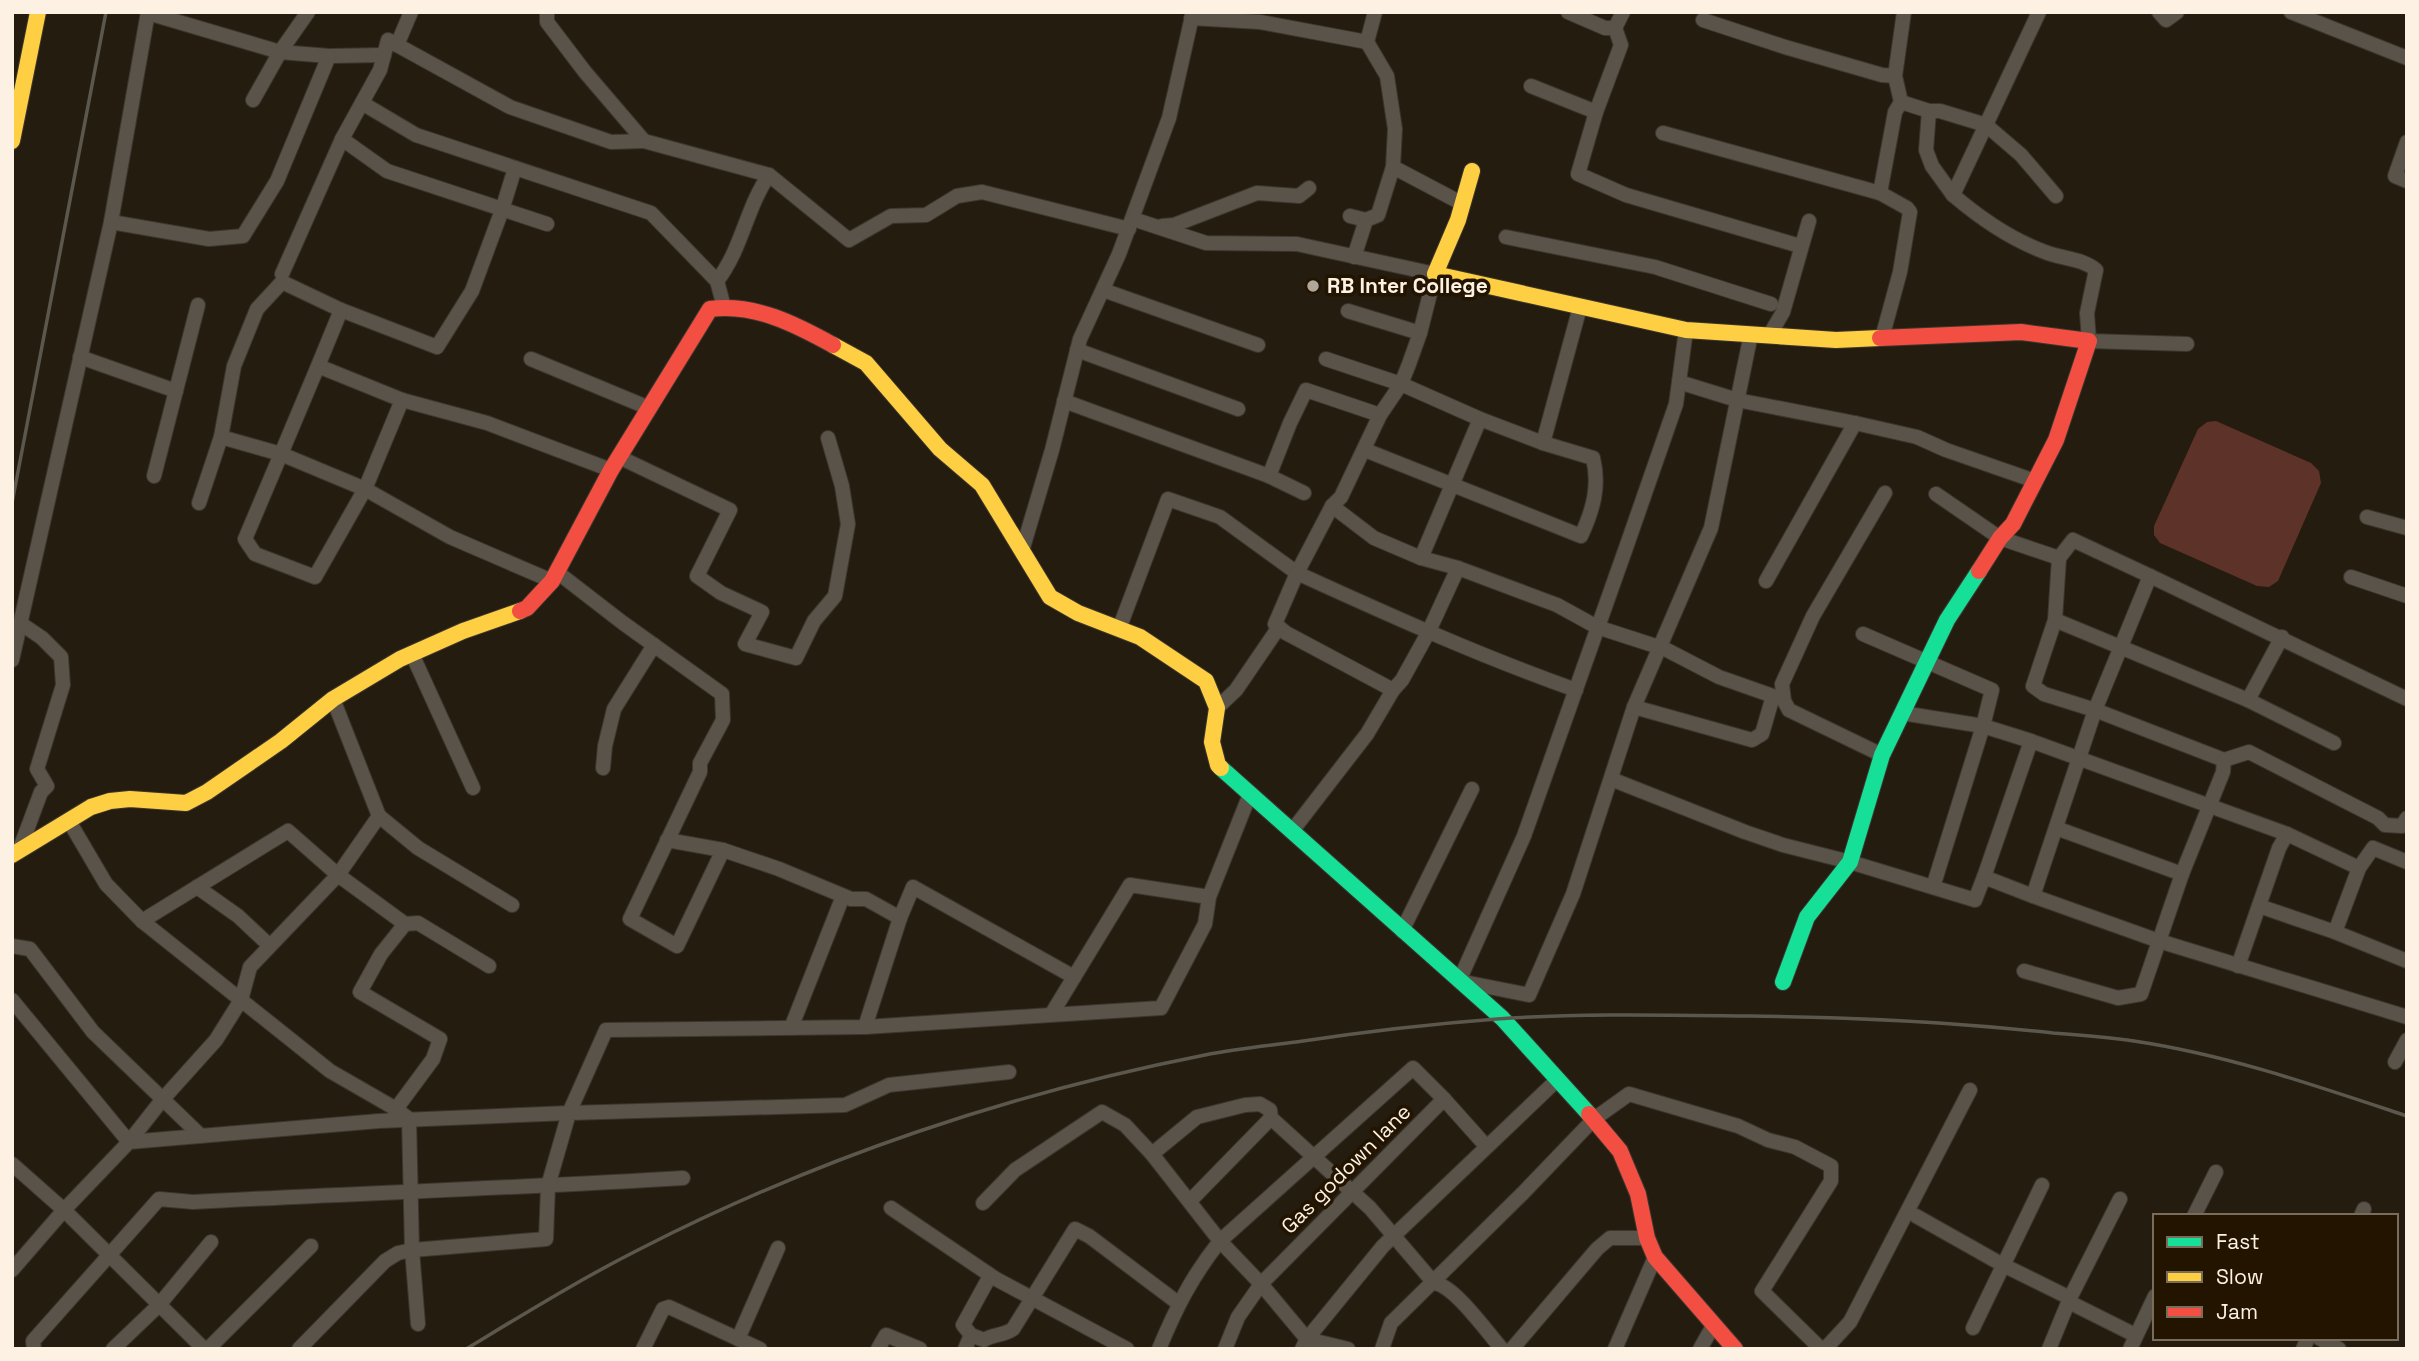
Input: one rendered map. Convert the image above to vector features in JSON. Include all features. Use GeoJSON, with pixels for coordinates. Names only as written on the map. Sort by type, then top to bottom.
{"type":"FeatureCollection","features":[{"type":"Feature","properties":{"kind":"street"},"geometry":{"type":"LineString","coordinates":[[12,141],[16,101],[38,12]]}},
{"type":"Feature","properties":{"kind":"street"},"geometry":{"type":"LineString","coordinates":[[253,100],[280,52],[308,12]]}},
{"type":"Feature","properties":{"kind":"street"},"geometry":{"type":"LineString","coordinates":[[397,45],[411,12]]}},
{"type":"Feature","properties":{"kind":"street"},"geometry":{"type":"LineString","coordinates":[[547,12],[547,22],[585,72],[644,141]]}},
{"type":"Feature","properties":{"kind":"street"},"geometry":{"type":"LineString","coordinates":[[1350,216],[1366,220],[1378,215],[1393,167],[1395,129],[1387,76],[1367,42],[1376,12]]}},
{"type":"Feature","properties":{"kind":"street"},"geometry":{"type":"LineString","coordinates":[[1568,12],[1605,28],[1615,28]]}},
{"type":"Feature","properties":{"kind":"street"},"geometry":{"type":"LineString","coordinates":[[1623,12],[1615,28],[1621,46],[1596,112],[1578,174],[1626,195],[1800,246]]}},
{"type":"Feature","properties":{"kind":"street"},"geometry":{"type":"LineString","coordinates":[[1880,193],[1895,112],[1901,102],[1895,76],[1904,12]]}},
{"type":"Feature","properties":{"kind":"street"},"geometry":{"type":"LineString","coordinates":[[1953,195],[2039,12]]}},
{"type":"Feature","properties":{"kind":"street"},"geometry":{"type":"LineString","coordinates":[[2159,12],[2166,20],[2177,12]]}},
{"type":"Feature","properties":{"kind":"street"},"geometry":{"type":"LineString","coordinates":[[2292,12],[2407,58]]}},
{"type":"Feature","properties":{"kind":"street"},"geometry":{"type":"LineString","coordinates":[[12,660],[110,222],[148,13],[280,52],[329,56],[384,55]]}},
{"type":"Feature","properties":{"kind":"street"},"geometry":{"type":"LineString","coordinates":[[1022,551],[1077,350],[1131,224],[1170,118],[1192,15],[1260,22],[1367,42]]}},
{"type":"Feature","properties":{"kind":"street"},"geometry":{"type":"LineString","coordinates":[[1703,20],[1785,47],[1882,75],[1895,76]]}},
{"type":"Feature","properties":{"kind":"street"},"geometry":{"type":"LineString","coordinates":[[282,274],[342,139],[380,70],[388,40],[510,107],[611,142],[644,141],[769,175],[849,240],[891,216],[926,215],[957,197],[982,192],[1131,224],[1157,227],[1206,243],[1297,244],[1686,330],[1836,340],[2021,332],[2089,341],[2187,344]]}},
{"type":"Feature","properties":{"kind":"street"},"geometry":{"type":"LineString","coordinates":[[110,222],[209,239],[243,236],[277,181],[329,56]]}},
{"type":"Feature","properties":{"kind":"street"},"geometry":{"type":"LineString","coordinates":[[1531,86],[1596,112]]}},
{"type":"Feature","properties":{"kind":"street"},"geometry":{"type":"LineString","coordinates":[[1901,102],[1986,125],[2021,155],[2056,196]]}},
{"type":"Feature","properties":{"kind":"street"},"geometry":{"type":"LineString","coordinates":[[362,103],[416,135],[651,213],[718,281],[724,307]]}},
{"type":"Feature","properties":{"kind":"street"},"geometry":{"type":"LineString","coordinates":[[1783,982],[1807,917],[1850,862],[1882,755],[1947,620],[2000,538],[2013,524],[2056,440],[2089,341],[2087,313],[2096,270],[2089,264],[2047,253],[2016,240],[1983,221],[1953,195],[1932,166],[1926,150],[1929,111]]}},
{"type":"Feature","properties":{"kind":"street"},"geometry":{"type":"LineString","coordinates":[[1663,133],[1880,193],[1908,208],[1910,212],[1900,272],[1882,338]]}},
{"type":"Feature","properties":{"kind":"street"},"geometry":{"type":"LineString","coordinates":[[342,139],[387,171],[547,224]]}},
{"type":"Feature","properties":{"kind":"street"},"geometry":{"type":"LineString","coordinates":[[2407,142],[2395,176],[2407,181]]}},
{"type":"Feature","properties":{"kind":"street"},"geometry":{"type":"LineString","coordinates":[[1393,167],[1463,204]]}},
{"type":"Feature","properties":{"kind":"street"},"geometry":{"type":"LineString","coordinates":[[199,503],[221,438],[234,366],[257,309],[282,282],[341,310],[437,348],[472,291],[515,168]]}},
{"type":"Feature","properties":{"kind":"street"},"geometry":{"type":"LineString","coordinates":[[1393,690],[1286,633],[1275,624],[1297,573],[1332,506],[1341,497],[1380,415],[1401,384],[1420,332],[1434,274],[1458,220],[1472,171]]}},
{"type":"Feature","properties":{"kind":"street"},"geometry":{"type":"LineString","coordinates":[[718,281],[730,264],[760,188],[769,175]]}},
{"type":"Feature","properties":{"kind":"street"},"geometry":{"type":"LineString","coordinates":[[1157,227],[1174,225],[1257,193],[1299,196],[1309,188]]}},
{"type":"Feature","properties":{"kind":"street"},"geometry":{"type":"LineString","coordinates":[[1354,257],[1366,220]]}},
{"type":"Feature","properties":{"kind":"street"},"geometry":{"type":"LineString","coordinates":[[1769,336],[1783,312],[1809,221]]}},
{"type":"Feature","properties":{"kind":"street"},"geometry":{"type":"LineString","coordinates":[[1506,237],[1655,267],[1772,304]]}},
{"type":"Feature","properties":{"kind":"street"},"geometry":{"type":"LineString","coordinates":[[1102,290],[1258,345]]}},
{"type":"Feature","properties":{"kind":"street"},"geometry":{"type":"LineString","coordinates":[[155,476],[198,305]]}},
{"type":"Feature","properties":{"kind":"street"},"geometry":{"type":"LineString","coordinates":[[16,853],[91,807],[110,801],[130,799],[186,803],[207,792],[281,741],[333,699],[412,654],[463,631],[527,608],[554,577],[615,463],[710,309],[724,307],[760,311],[810,332],[866,363],[940,449],[982,485],[1049,597],[1078,613],[1140,637],[1206,681],[1217,708],[1212,742],[1218,765],[1502,1018],[1594,1119],[1620,1151],[1638,1194],[1647,1238],[1655,1256],[1735,1349]]}},
{"type":"Feature","properties":{"kind":"street"},"geometry":{"type":"LineString","coordinates":[[1543,443],[1580,307]]}},
{"type":"Feature","properties":{"kind":"street"},"geometry":{"type":"LineString","coordinates":[[341,310],[245,539],[255,554],[315,577],[365,489],[402,400]]}},
{"type":"Feature","properties":{"kind":"street"},"geometry":{"type":"LineString","coordinates":[[1348,311],[1420,332]]}},
{"type":"Feature","properties":{"kind":"street"},"geometry":{"type":"LineString","coordinates":[[1459,981],[1524,836],[1576,690],[1675,404],[1686,330]]}},
{"type":"Feature","properties":{"kind":"street"},"geometry":{"type":"LineString","coordinates":[[1459,981],[1529,995],[1573,894],[1634,707],[1711,528],[1751,334]]}},
{"type":"Feature","properties":{"kind":"street"},"geometry":{"type":"LineString","coordinates":[[1077,350],[1238,409]]}},
{"type":"Feature","properties":{"kind":"street"},"geometry":{"type":"LineString","coordinates":[[79,357],[176,391]]}},
{"type":"Feature","properties":{"kind":"street"},"geometry":{"type":"LineString","coordinates":[[531,359],[649,408]]}},
{"type":"Feature","properties":{"kind":"street"},"geometry":{"type":"LineString","coordinates":[[1326,359],[1401,384],[1543,443],[1593,458],[1598,478],[1588,521],[1581,536],[1365,450]]}},
{"type":"Feature","properties":{"kind":"street"},"geometry":{"type":"LineString","coordinates":[[318,366],[402,400],[615,463],[730,510],[697,576],[721,593],[762,612],[746,644],[796,658],[814,621],[835,596],[848,524],[842,486],[828,438]]}},
{"type":"Feature","properties":{"kind":"street"},"geometry":{"type":"LineString","coordinates":[[1679,382],[1737,400],[1855,422],[1917,437],[2035,481]]}},
{"type":"Feature","properties":{"kind":"street"},"geometry":{"type":"LineString","coordinates":[[1269,476],[1290,423],[1307,390],[1380,415]]}},
{"type":"Feature","properties":{"kind":"street"},"geometry":{"type":"LineString","coordinates":[[1064,401],[1269,476],[1304,493]]}},
{"type":"Feature","properties":{"kind":"street"},"geometry":{"type":"LineString","coordinates":[[1421,558],[1480,419]]}},
{"type":"Feature","properties":{"kind":"street"},"geometry":{"type":"LineString","coordinates":[[1766,581],[1855,422]]}},
{"type":"Feature","properties":{"kind":"street"},"geometry":{"type":"LineString","coordinates":[[221,438],[281,454],[365,489],[450,537],[554,577],[722,694],[723,720],[630,919],[677,946],[723,850]]}},
{"type":"Feature","properties":{"kind":"street"},"geometry":{"type":"LineString","coordinates":[[1882,755],[1789,710],[1784,701],[1782,684],[1813,616],[1885,493]]}},
{"type":"Feature","properties":{"kind":"street"},"geometry":{"type":"LineString","coordinates":[[1936,494],[2000,538],[2059,558]]}},
{"type":"Feature","properties":{"kind":"street"},"geometry":{"type":"LineString","coordinates":[[1119,629],[1168,499],[1220,517],[1297,573],[1496,662],[1576,690]]}},
{"type":"Feature","properties":{"kind":"street"},"geometry":{"type":"LineString","coordinates":[[1332,506],[1374,538],[1421,558],[1458,568],[1557,605],[1597,627],[1660,648],[1719,677],[1773,696],[1762,734],[1752,740],[1634,707]]}},
{"type":"Feature","properties":{"kind":"street"},"geometry":{"type":"LineString","coordinates":[[2367,517],[2407,528]]}},
{"type":"Feature","properties":{"kind":"street"},"geometry":{"type":"LineString","coordinates":[[2407,699],[2282,637],[2073,540],[2059,558],[2055,620],[2033,686],[2044,694],[2095,710],[2224,760],[2249,752],[2378,818],[2385,825],[2402,826],[2407,818]]}},
{"type":"Feature","properties":{"kind":"street"},"geometry":{"type":"LineString","coordinates":[[1292,831],[1367,734],[1393,690],[1402,680],[1428,633],[1458,568]]}},
{"type":"Feature","properties":{"kind":"street"},"geometry":{"type":"LineString","coordinates":[[2033,896],[2095,710],[2150,576]]}},
{"type":"Feature","properties":{"kind":"street"},"geometry":{"type":"LineString","coordinates":[[2351,577],[2407,596]]}},
{"type":"Feature","properties":{"kind":"street"},"geometry":{"type":"LineString","coordinates":[[2055,620],[2248,700],[2334,743]]}},
{"type":"Feature","properties":{"kind":"street"},"geometry":{"type":"LineString","coordinates":[[16,853],[41,792],[47,786],[37,769],[62,685],[61,657],[42,638],[20,623]]}},
{"type":"Feature","properties":{"kind":"street"},"geometry":{"type":"LineString","coordinates":[[1217,708],[1236,690],[1279,626]]}},
{"type":"Feature","properties":{"kind":"street"},"geometry":{"type":"LineString","coordinates":[[1863,634],[1992,690],[1933,887]]}},
{"type":"Feature","properties":{"kind":"street"},"geometry":{"type":"LineString","coordinates":[[2248,700],[2282,637]]}},
{"type":"Feature","properties":{"kind":"street"},"geometry":{"type":"LineString","coordinates":[[603,768],[614,709],[654,645]]}},
{"type":"Feature","properties":{"kind":"street"},"geometry":{"type":"LineString","coordinates":[[412,654],[473,788]]}},
{"type":"Feature","properties":{"kind":"street"},"geometry":{"type":"LineString","coordinates":[[333,699],[379,816],[418,848],[512,905]]}},
{"type":"Feature","properties":{"kind":"street"},"geometry":{"type":"LineString","coordinates":[[1902,713],[1983,726],[2092,761],[2287,834],[2359,868]]}},
{"type":"Feature","properties":{"kind":"street"},"geometry":{"type":"LineString","coordinates":[[1611,779],[1783,845],[1850,862],[1975,900],[2031,741]]}},
{"type":"Feature","properties":{"kind":"street"},"geometry":{"type":"LineString","coordinates":[[2024,971],[2118,998],[2141,995],[2182,874],[2223,772],[2224,760]]}},
{"type":"Feature","properties":{"kind":"street"},"geometry":{"type":"LineString","coordinates":[[1402,931],[1472,789]]}},
{"type":"Feature","properties":{"kind":"street"},"geometry":{"type":"LineString","coordinates":[[299,1349],[385,1261],[398,1253],[546,1239],[548,1186],[569,1113],[606,1030],[865,1027],[1161,1008],[1205,925],[1209,897],[1250,794]]}},
{"type":"Feature","properties":{"kind":"street"},"geometry":{"type":"LineString","coordinates":[[12,1270],[64,1210],[130,1142],[162,1100],[216,1040],[241,1000],[250,967],[338,875],[379,816]]}},
{"type":"Feature","properties":{"kind":"street"},"geometry":{"type":"LineString","coordinates":[[69,821],[106,884],[142,921],[330,1071],[395,1114],[409,1119],[845,1105],[889,1085],[1009,1072]]}},
{"type":"Feature","properties":{"kind":"street"},"geometry":{"type":"LineString","coordinates":[[2056,828],[2182,874]]}},
{"type":"Feature","properties":{"kind":"street"},"geometry":{"type":"LineString","coordinates":[[142,921],[288,831],[338,875],[405,924],[418,923],[489,966]]}},
{"type":"Feature","properties":{"kind":"street"},"geometry":{"type":"LineString","coordinates":[[2238,966],[2278,848],[2287,834]]}},
{"type":"Feature","properties":{"kind":"street"},"geometry":{"type":"LineString","coordinates":[[667,840],[723,850],[779,869],[851,900],[866,900],[900,918]]}},
{"type":"Feature","properties":{"kind":"street"},"geometry":{"type":"LineString","coordinates":[[2335,932],[2359,868],[2374,848],[2407,862]]}},
{"type":"Feature","properties":{"kind":"street"},"geometry":{"type":"LineString","coordinates":[[1984,877],[2159,941],[2407,1017]]}},
{"type":"Feature","properties":{"kind":"street"},"geometry":{"type":"LineString","coordinates":[[1051,1015],[1130,885],[1209,897]]}},
{"type":"Feature","properties":{"kind":"street"},"geometry":{"type":"LineString","coordinates":[[197,887],[238,916],[269,945]]}},
{"type":"Feature","properties":{"kind":"street"},"geometry":{"type":"LineString","coordinates":[[865,1027],[900,918],[913,887],[1074,977]]}},
{"type":"Feature","properties":{"kind":"street"},"geometry":{"type":"LineString","coordinates":[[791,1028],[843,896]]}},
{"type":"Feature","properties":{"kind":"street"},"geometry":{"type":"LineString","coordinates":[[2259,906],[2335,932],[2407,961]]}},
{"type":"Feature","properties":{"kind":"street"},"geometry":{"type":"LineString","coordinates":[[130,1142],[395,1114],[433,1059],[440,1039],[360,992],[381,954],[405,924]]}},
{"type":"Feature","properties":{"kind":"street"},"geometry":{"type":"LineString","coordinates":[[12,946],[30,949],[93,1032],[201,1136]]}},
{"type":"Feature","properties":{"kind":"street"},"geometry":{"type":"LineString","coordinates":[[12,1000],[130,1142]]}},
{"type":"Feature","properties":{"kind":"street"},"geometry":{"type":"LineString","coordinates":[[2395,1062],[2407,1040]]}},
{"type":"Feature","properties":{"kind":"street"},"geometry":{"type":"LineString","coordinates":[[1159,1349],[1178,1303],[1199,1267],[1220,1241],[1413,1068],[1486,1146]]}},
{"type":"Feature","properties":{"kind":"street"},"geometry":{"type":"LineString","coordinates":[[1304,1344],[1394,1235],[1557,1080]]}},
{"type":"Feature","properties":{"kind":"street"},"geometry":{"type":"LineString","coordinates":[[1382,1349],[1391,1323],[1594,1119],[1629,1094],[1738,1126],[1768,1140],[1795,1147],[1831,1167],[1831,1181],[1762,1291],[1823,1349],[1850,1322],[1970,1090]]}},
{"type":"Feature","properties":{"kind":"street","name":"Gas godown lane"},"geometry":{"type":"LineString","coordinates":[[1224,1349],[1238,1317],[1261,1284],[1444,1099]]}},
{"type":"Feature","properties":{"kind":"street"},"geometry":{"type":"LineString","coordinates":[[1152,1154],[1197,1117],[1260,1104],[1270,1110],[1271,1118],[1353,1192],[1394,1235],[1433,1283],[1442,1284],[1454,1295],[1502,1349]]}},
{"type":"Feature","properties":{"kind":"street"},"geometry":{"type":"LineString","coordinates":[[983,1203],[1016,1170],[1102,1112],[1125,1125],[1152,1154],[1220,1241],[1261,1284],[1304,1344],[1348,1349]]}},
{"type":"Feature","properties":{"kind":"street"},"geometry":{"type":"LineString","coordinates":[[1190,1201],[1271,1118]]}},
{"type":"Feature","properties":{"kind":"street"},"geometry":{"type":"LineString","coordinates":[[409,1119],[412,1250],[418,1324]]}},
{"type":"Feature","properties":{"kind":"street"},"geometry":{"type":"LineString","coordinates":[[12,1164],[64,1210],[206,1349],[311,1247]]}},
{"type":"Feature","properties":{"kind":"street"},"geometry":{"type":"LineString","coordinates":[[2195,1214],[2216,1172]]}},
{"type":"Feature","properties":{"kind":"street"},"geometry":{"type":"LineString","coordinates":[[34,1349],[33,1341],[159,1199],[193,1202],[683,1178]]}},
{"type":"Feature","properties":{"kind":"street"},"geometry":{"type":"LineString","coordinates":[[1973,1328],[2042,1185]]}},
{"type":"Feature","properties":{"kind":"street"},"geometry":{"type":"LineString","coordinates":[[2049,1349],[2120,1199]]}},
{"type":"Feature","properties":{"kind":"street"},"geometry":{"type":"LineString","coordinates":[[891,1208],[990,1276],[1127,1349]]}},
{"type":"Feature","properties":{"kind":"street"},"geometry":{"type":"LineString","coordinates":[[1916,1216],[2070,1300],[2133,1342],[2153,1300]]}},
{"type":"Feature","properties":{"kind":"street"},"geometry":{"type":"LineString","coordinates":[[990,1276],[963,1325],[971,1335],[984,1340],[989,1336],[1005,1335],[1013,1329],[1075,1229],[1089,1236],[1178,1303]]}},
{"type":"Feature","properties":{"kind":"street"},"geometry":{"type":"LineString","coordinates":[[1512,1349],[1610,1238],[1647,1238]]}},
{"type":"Feature","properties":{"kind":"street"},"geometry":{"type":"LineString","coordinates":[[113,1349],[159,1305],[211,1242]]}},
{"type":"Feature","properties":{"kind":"street"},"geometry":{"type":"LineString","coordinates":[[738,1339],[778,1248]]}},
{"type":"Feature","properties":{"kind":"street"},"geometry":{"type":"LineString","coordinates":[[1615,1349],[1655,1256]]}},
{"type":"Feature","properties":{"kind":"street"},"geometry":{"type":"LineString","coordinates":[[643,1349],[663,1309],[669,1307],[760,1349]]}},
{"type":"Feature","properties":{"kind":"street"},"geometry":{"type":"LineString","coordinates":[[1700,1349],[1713,1326]]}},
{"type":"Feature","properties":{"kind":"street"},"geometry":{"type":"LineString","coordinates":[[878,1349],[886,1335],[920,1349]]}},
{"type":"Feature","properties":{"kind":"street"},"geometry":{"type":"LineString","coordinates":[[965,1349],[971,1335]]}},
{"type":"Feature","properties":{"kind":"street"},"geometry":{"type":"LineString","coordinates":[[2323,1340],[2339,1349]]}},
{"type":"Feature","properties":{"kind":"shaded area"},"geometry":{"type":"Polygon","coordinates":[[[2216,421],[2311,463],[2319,471],[2321,483],[2278,581],[2269,587],[2257,586],[2160,543],[2154,535],[2154,526],[2198,429],[2207,422],[2216,421]]]}},
{"type":"Feature","properties":{"kind":"railway"},"geometry":{"type":"LineString","coordinates":[[12,503],[106,12]]}},
{"type":"Feature","properties":{"kind":"railway"},"geometry":{"type":"LineString","coordinates":[[466,1349],[597,1272],[709,1215],[846,1157],[917,1132],[988,1109],[1132,1071],[1228,1051],[1371,1032],[1497,1019],[1592,1015],[1826,1018],[1978,1026],[2114,1038],[2204,1054],[2272,1072],[2407,1116]]}},
{"type":"Feature","properties":{"kind":"traffic: fast"},"geometry":{"type":"LineString","coordinates":[[1783,982],[1807,917],[1850,862],[1882,755],[1947,620],[1979,571]]}},
{"type":"Feature","properties":{"kind":"traffic: fast"},"geometry":{"type":"LineString","coordinates":[[1221,768],[1502,1018],[1589,1114]]}},
{"type":"Feature","properties":{"kind":"traffic: slow"},"geometry":{"type":"LineString","coordinates":[[12,141],[38,12]]}},
{"type":"Feature","properties":{"kind":"traffic: slow"},"geometry":{"type":"LineString","coordinates":[[1472,171],[1458,220],[1435,274],[1686,330],[1836,340],[1880,338]]}},
{"type":"Feature","properties":{"kind":"traffic: slow"},"geometry":{"type":"LineString","coordinates":[[833,345],[866,363],[940,449],[982,485],[1050,597],[1078,613],[1140,637],[1206,681],[1217,708],[1212,742],[1221,768]]}},
{"type":"Feature","properties":{"kind":"traffic: slow"},"geometry":{"type":"LineString","coordinates":[[12,855],[91,807],[110,801],[130,799],[186,803],[207,792],[281,741],[333,699],[400,659],[463,631],[520,611]]}},
{"type":"Feature","properties":{"kind":"traffic: jam"},"geometry":{"type":"LineString","coordinates":[[520,611],[527,608],[552,581],[611,470],[710,309],[758,312],[789,323],[833,345]]}},
{"type":"Feature","properties":{"kind":"traffic: jam"},"geometry":{"type":"LineString","coordinates":[[1880,338],[2021,332],[2089,341],[2056,440],[2013,524],[2000,538],[1979,571]]}},
{"type":"Feature","properties":{"kind":"traffic: jam"},"geometry":{"type":"LineString","coordinates":[[1589,1114],[1620,1151],[1638,1194],[1647,1238],[1655,1257],[1735,1349]]}},
{"type":"Feature","properties":{"kind":"place","name":"RB Inter College"},"geometry":{"type":"Point","coordinates":[1313,286]}}]}
